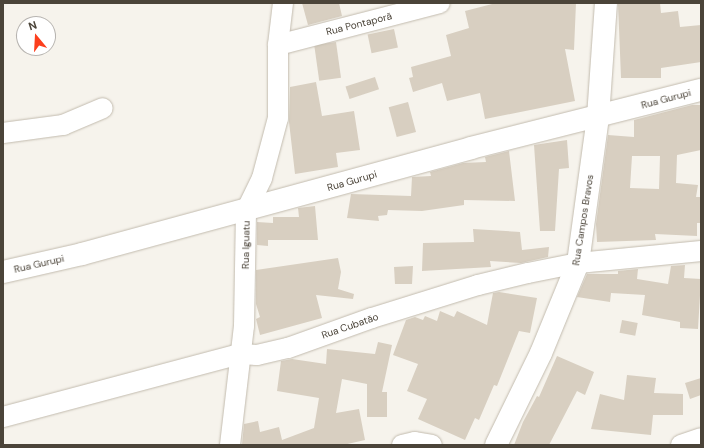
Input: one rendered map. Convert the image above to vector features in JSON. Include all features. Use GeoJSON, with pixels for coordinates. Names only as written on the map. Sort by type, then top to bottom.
{"type":"FeatureCollection","features":[{"type":"Feature","properties":{"kind":"street","name":"Rua Iguatu"},"geometry":{"type":"LineString","coordinates":[[230,445],[245,300],[246,211],[262,178],[278,118],[278,45],[283,3]]}},
{"type":"Feature","properties":{"kind":"street","name":"Rua Pontaporã"},"geometry":{"type":"LineString","coordinates":[[278,45],[440,3]]}},
{"type":"Feature","properties":{"kind":"street","name":"Rua Campos Bravos"},"geometry":{"type":"LineString","coordinates":[[496,445],[541,353],[578,263],[598,117],[606,3]]}},
{"type":"Feature","properties":{"kind":"street","name":"Rua Gurupi"},"geometry":{"type":"LineString","coordinates":[[3,272],[246,211],[471,148],[701,90]]}},
{"type":"Feature","properties":{"kind":"street"},"geometry":{"type":"LineString","coordinates":[[3,133],[63,125],[103,108]]}},
{"type":"Feature","properties":{"kind":"street","name":"Rua Cubatão"},"geometry":{"type":"LineString","coordinates":[[3,418],[240,354],[257,355],[288,348],[478,285],[578,263],[701,251]]}},
{"type":"Feature","properties":{"kind":"street"},"geometry":{"type":"LineString","coordinates":[[681,445],[701,438]]}},
{"type":"Feature","properties":{"kind":"street"},"geometry":{"type":"LineString","coordinates":[[402,445],[415,442],[432,445]]}},
{"type":"Feature","properties":{"kind":"building"},"geometry":{"type":"Polygon","coordinates":[[[302,3],[339,3],[342,16],[308,25],[302,3]]]}},
{"type":"Feature","properties":{"kind":"building"},"geometry":{"type":"Polygon","coordinates":[[[496,3],[576,3],[574,50],[565,49],[575,101],[485,119],[480,93],[447,101],[442,83],[413,92],[409,78],[413,77],[411,67],[451,56],[446,35],[469,28],[465,11],[496,3]]]}},
{"type":"Feature","properties":{"kind":"building"},"geometry":{"type":"Polygon","coordinates":[[[618,3],[660,3],[661,13],[678,11],[680,27],[701,25],[701,62],[661,68],[661,78],[621,78],[618,3]]]}},
{"type":"Feature","properties":{"kind":"building"},"geometry":{"type":"Polygon","coordinates":[[[394,29],[398,48],[372,53],[368,35],[394,29]]]}},
{"type":"Feature","properties":{"kind":"building"},"geometry":{"type":"Polygon","coordinates":[[[336,42],[341,78],[319,81],[314,45],[336,42]]]}},
{"type":"Feature","properties":{"kind":"building"},"geometry":{"type":"Polygon","coordinates":[[[375,77],[379,89],[350,99],[346,87],[375,77]]]}},
{"type":"Feature","properties":{"kind":"building"},"geometry":{"type":"Polygon","coordinates":[[[316,82],[322,116],[354,111],[360,150],[336,153],[338,167],[295,174],[289,122],[290,87],[316,82]]]}},
{"type":"Feature","properties":{"kind":"building"},"geometry":{"type":"Polygon","coordinates":[[[408,102],[416,132],[397,137],[389,107],[408,102]]]}},
{"type":"Feature","properties":{"kind":"building"},"geometry":{"type":"Polygon","coordinates":[[[692,105],[701,105],[701,150],[677,155],[676,183],[698,185],[696,197],[701,197],[701,223],[697,223],[697,236],[655,234],[656,240],[597,242],[596,224],[608,135],[634,137],[634,120],[692,105]],[[632,156],[630,188],[659,189],[660,156],[632,156]]]}},
{"type":"Feature","properties":{"kind":"building"},"geometry":{"type":"Polygon","coordinates":[[[567,140],[569,168],[559,169],[555,231],[540,231],[534,145],[567,140]]]}},
{"type":"Feature","properties":{"kind":"building"},"geometry":{"type":"Polygon","coordinates":[[[509,151],[515,201],[464,200],[464,205],[422,211],[388,210],[387,215],[378,216],[379,221],[347,218],[351,194],[411,196],[412,177],[431,176],[430,172],[463,163],[486,162],[485,157],[509,151]]]}},
{"type":"Feature","properties":{"kind":"building"},"geometry":{"type":"Polygon","coordinates":[[[315,206],[318,240],[268,240],[268,246],[257,245],[257,222],[273,223],[273,217],[299,217],[298,208],[315,206]]]}},
{"type":"Feature","properties":{"kind":"building"},"geometry":{"type":"Polygon","coordinates":[[[473,229],[520,232],[522,250],[549,247],[548,257],[521,263],[490,261],[491,267],[422,271],[423,243],[474,242],[473,229]]]}},
{"type":"Feature","properties":{"kind":"building"},"geometry":{"type":"Polygon","coordinates":[[[338,258],[341,272],[338,289],[354,294],[353,299],[316,295],[322,318],[260,335],[256,319],[260,317],[256,304],[256,270],[338,258]]]}},
{"type":"Feature","properties":{"kind":"building"},"geometry":{"type":"Polygon","coordinates":[[[685,265],[684,278],[701,279],[698,329],[680,328],[680,322],[642,315],[645,295],[611,293],[610,302],[577,297],[587,274],[618,274],[618,271],[638,269],[637,279],[668,284],[671,266],[685,265]]]}},
{"type":"Feature","properties":{"kind":"building"},"geometry":{"type":"Polygon","coordinates":[[[413,266],[412,284],[395,284],[394,267],[413,266]]]}},
{"type":"Feature","properties":{"kind":"building"},"geometry":{"type":"Polygon","coordinates":[[[499,292],[537,298],[530,333],[519,331],[497,386],[494,385],[479,420],[475,418],[465,440],[418,419],[427,399],[407,391],[418,364],[393,355],[406,320],[415,317],[423,320],[425,316],[437,321],[440,311],[454,317],[457,311],[487,325],[493,293],[499,292]]]}},
{"type":"Feature","properties":{"kind":"building"},"geometry":{"type":"Polygon","coordinates":[[[622,320],[638,323],[635,336],[620,333],[622,320]]]}},
{"type":"Feature","properties":{"kind":"building"},"geometry":{"type":"Polygon","coordinates":[[[378,342],[392,345],[382,392],[387,392],[387,417],[367,417],[367,384],[342,379],[336,413],[359,409],[365,440],[343,445],[242,445],[244,424],[258,421],[260,432],[279,427],[282,440],[314,428],[319,398],[277,391],[281,361],[292,359],[326,364],[327,349],[375,354],[378,342]]]}},
{"type":"Feature","properties":{"kind":"building"},"geometry":{"type":"Polygon","coordinates":[[[557,356],[594,372],[585,395],[577,391],[549,445],[514,445],[523,422],[537,396],[539,397],[557,356]]]}},
{"type":"Feature","properties":{"kind":"building"},"geometry":{"type":"Polygon","coordinates":[[[627,375],[656,378],[654,393],[683,394],[683,415],[653,415],[651,435],[591,429],[600,394],[624,400],[627,375]]]}},
{"type":"Feature","properties":{"kind":"building"},"geometry":{"type":"Polygon","coordinates":[[[701,378],[701,395],[690,399],[685,383],[701,378]]]}}]}
